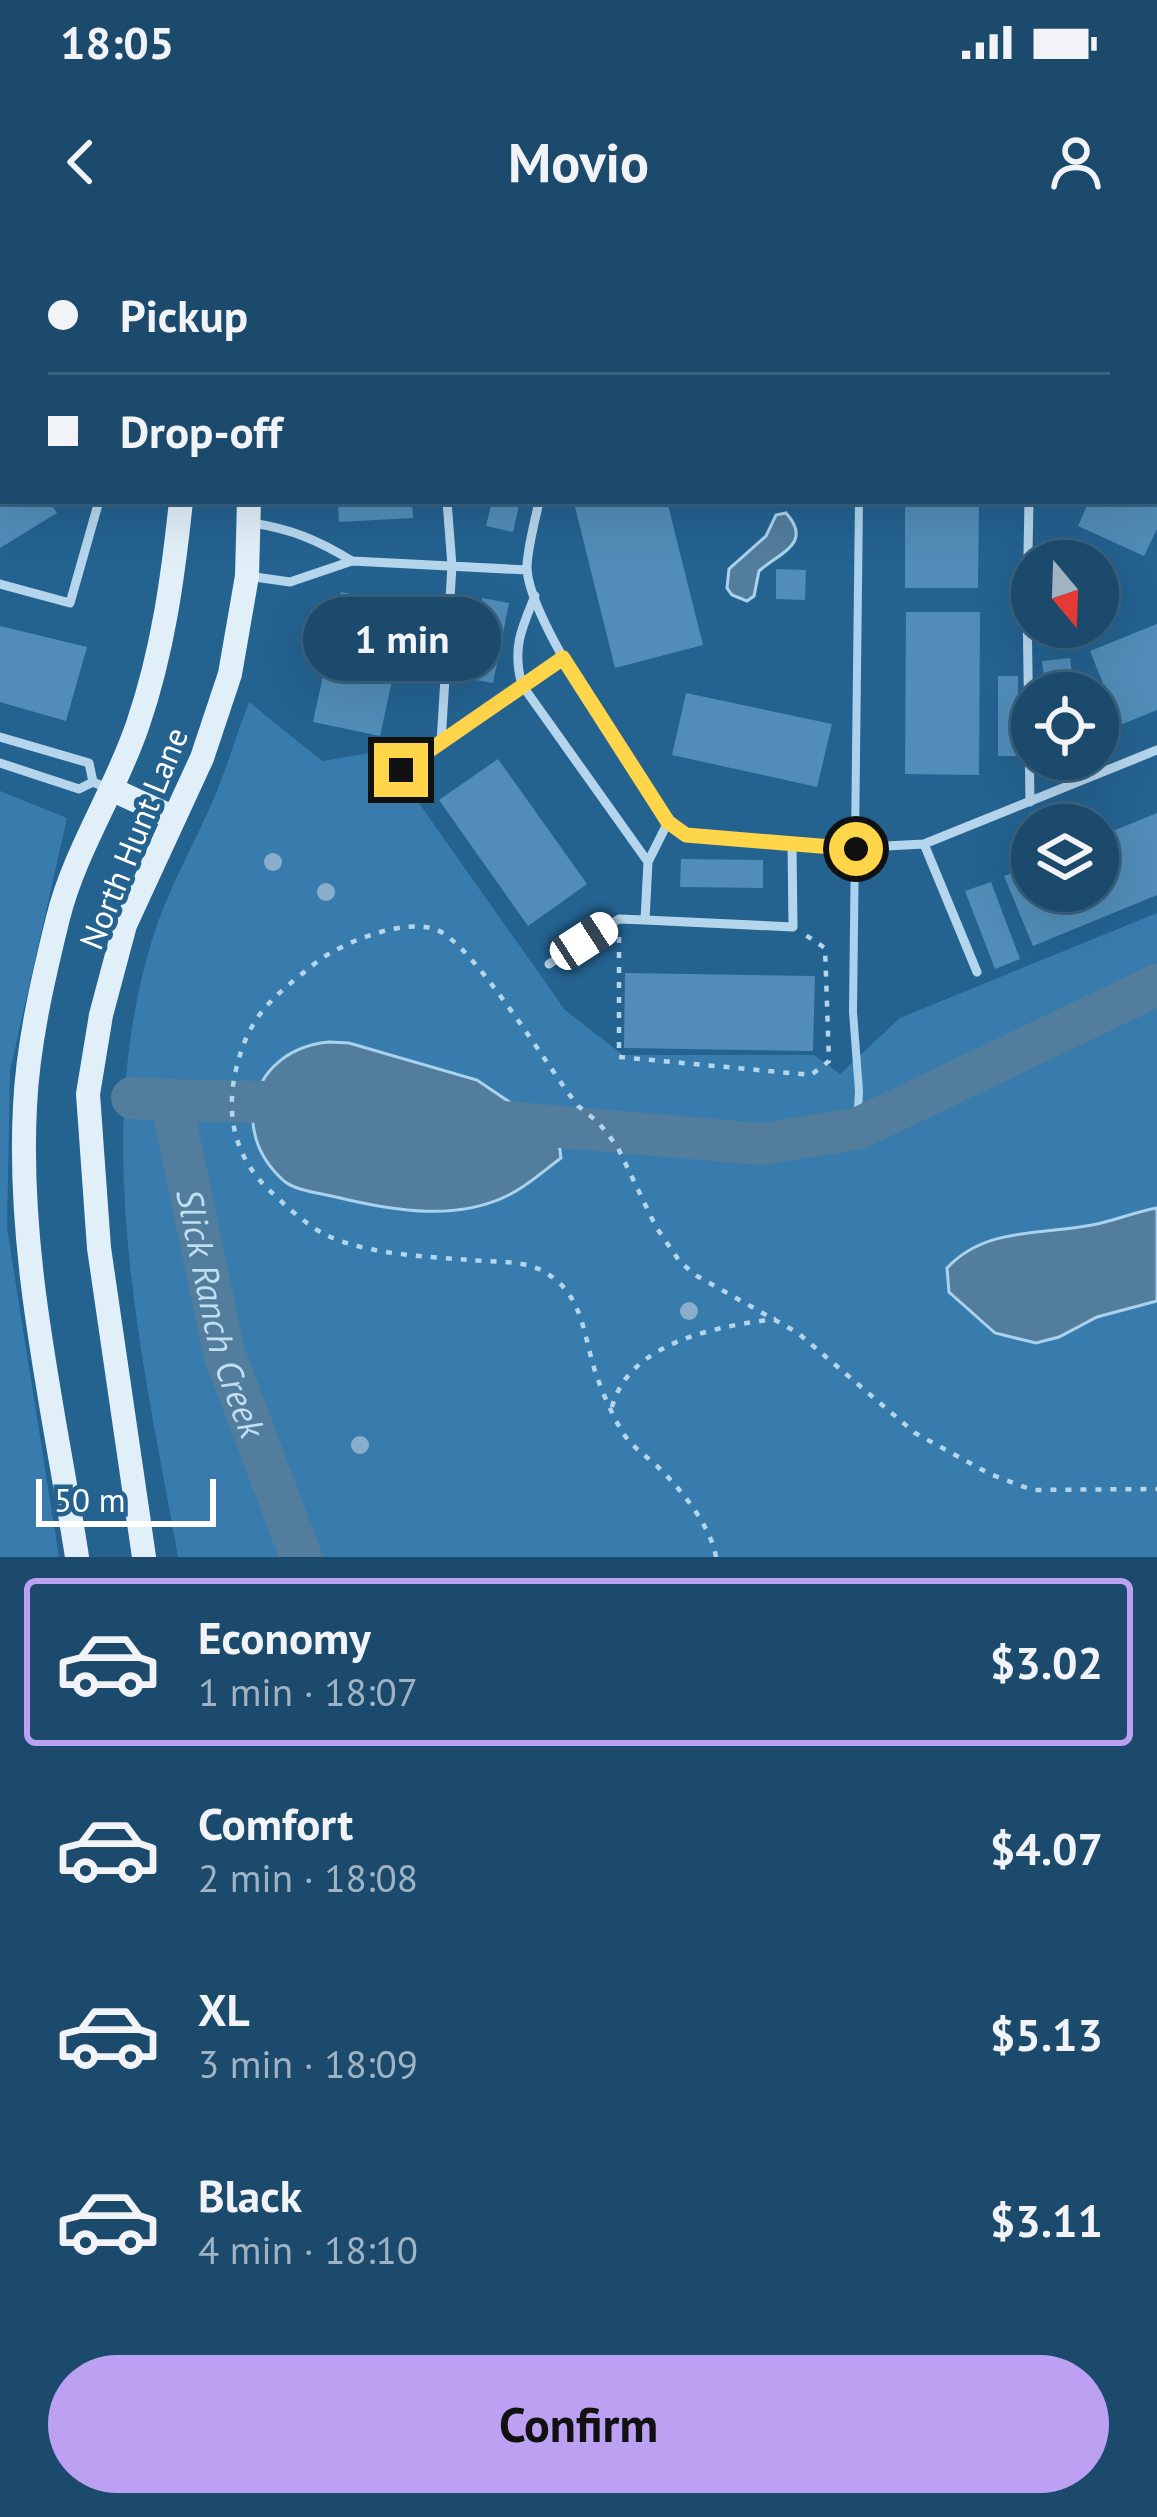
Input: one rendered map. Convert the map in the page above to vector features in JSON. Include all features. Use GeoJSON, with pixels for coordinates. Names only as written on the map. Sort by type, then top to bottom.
{"type":"FeatureCollection","features":[{"type":"Feature","properties":{"kind":"main road","name":"North Hunt Lane"},"geometry":{"type":"LineString","coordinates":[[77,1557],[26,1238],[25,1104],[32,1037],[60,912],[102,786],[138,725],[161,641],[181,504]]}},
{"type":"Feature","properties":{"kind":"main road","name":"North Hunt Lane"},"geometry":{"type":"LineString","coordinates":[[144,1557],[99,1248],[88,1094],[101,1015],[124,925],[214,728],[238,638],[249,512]]}},
{"type":"Feature","properties":{"kind":"main road"},"geometry":{"type":"LineString","coordinates":[[102,786],[172,818]]}},
{"type":"Feature","properties":{"kind":"lane"},"geometry":{"type":"LineString","coordinates":[[0,584],[70,603],[98,504]]}},
{"type":"Feature","properties":{"kind":"lane"},"geometry":{"type":"LineString","coordinates":[[440,742],[452,566],[447,504]]}},
{"type":"Feature","properties":{"kind":"lane"},"geometry":{"type":"LineString","coordinates":[[538,504],[526,570],[563,658],[668,822],[686,835],[830,848],[924,844],[1157,750]]}},
{"type":"Feature","properties":{"kind":"lane"},"geometry":{"type":"LineString","coordinates":[[1030,504],[1030,802]]}},
{"type":"Feature","properties":{"kind":"lane"},"geometry":{"type":"LineString","coordinates":[[249,512],[314,538],[352,561]]}},
{"type":"Feature","properties":{"kind":"lane"},"geometry":{"type":"LineString","coordinates":[[247,576],[290,582],[352,561],[526,570]]}},
{"type":"Feature","properties":{"kind":"lane"},"geometry":{"type":"LineString","coordinates":[[536,596],[516,641],[522,685],[648,862]]}},
{"type":"Feature","properties":{"kind":"lane"},"geometry":{"type":"LineString","coordinates":[[401,770],[563,658]]}},
{"type":"Feature","properties":{"kind":"lane"},"geometry":{"type":"LineString","coordinates":[[0,737],[89,763],[102,786],[80,789],[0,763]]}},
{"type":"Feature","properties":{"kind":"lane"},"geometry":{"type":"LineString","coordinates":[[645,920],[648,862],[668,822]]}},
{"type":"Feature","properties":{"kind":"lane"},"geometry":{"type":"LineString","coordinates":[[924,844],[977,972]]}},
{"type":"Feature","properties":{"kind":"lane"},"geometry":{"type":"LineString","coordinates":[[549,964],[619,919],[793,927],[792,845]]}},
{"type":"Feature","properties":{"kind":"path"},"geometry":{"type":"LineString","coordinates":[[619,919],[619,1057],[811,1075],[829,1061],[825,948],[793,927]]}},
{"type":"Feature","properties":{"kind":"path"},"geometry":{"type":"LineString","coordinates":[[716,1557],[712,1540],[671,1481],[630,1443],[593,1363],[580,1310],[548,1275],[517,1263],[406,1254],[323,1234],[285,1204],[248,1165],[236,1144],[232,1110],[233,1086],[248,1030],[279,990],[338,946],[422,927],[449,936],[489,980],[578,1106],[617,1146],[656,1227],[680,1262],[777,1319],[915,1433],[1012,1484],[1053,1492],[1157,1489]]}},
{"type":"Feature","properties":{"kind":"path"},"geometry":{"type":"LineString","coordinates":[[611,1407],[624,1380],[658,1352],[724,1327],[777,1319]]}},
{"type":"Feature","properties":{"kind":"shaded area"},"geometry":{"type":"Polygon","coordinates":[[[786,513],[795,540],[759,571],[754,596],[747,601],[732,595],[727,588],[729,569],[766,536],[776,515],[786,513]]]}},
{"type":"Feature","properties":{"kind":"shaded area"},"geometry":{"type":"Polygon","coordinates":[[[249,702],[322,761],[382,751],[565,1010],[623,1055],[814,1055],[840,1074],[900,1018],[1157,913],[1157,1557],[178,1557],[128,1248],[125,1094],[134,1016],[152,940],[219,787],[249,702]]]}},
{"type":"Feature","properties":{"kind":"shaded area"},"geometry":{"type":"Polygon","coordinates":[[[0,791],[67,818],[10,1071],[7,1228],[59,1557],[0,1557],[0,791]]]}},
{"type":"Feature","properties":{"kind":"shaded area"},"geometry":{"type":"Polygon","coordinates":[[[329,1042],[349,1043],[477,1080],[558,1135],[561,1158],[495,1201],[450,1211],[381,1206],[289,1184],[266,1160],[256,1138],[256,1095],[266,1075],[282,1059],[329,1042]]]}},
{"type":"Feature","properties":{"kind":"shaded area"},"geometry":{"type":"Polygon","coordinates":[[[1157,1208],[1157,1301],[1097,1317],[1036,1343],[995,1333],[949,1292],[947,1268],[979,1245],[1157,1208]]]}},
{"type":"Feature","properties":{"kind":"building"},"geometry":{"type":"Polygon","coordinates":[[[0,504],[51,504],[57,513],[0,548],[0,504]]]}},
{"type":"Feature","properties":{"kind":"building"},"geometry":{"type":"Polygon","coordinates":[[[338,504],[412,504],[413,518],[339,522],[338,504]]]}},
{"type":"Feature","properties":{"kind":"building"},"geometry":{"type":"Polygon","coordinates":[[[491,504],[519,504],[513,532],[486,526],[491,504]]]}},
{"type":"Feature","properties":{"kind":"building"},"geometry":{"type":"Polygon","coordinates":[[[574,504],[668,504],[703,645],[615,668],[574,504]]]}},
{"type":"Feature","properties":{"kind":"building"},"geometry":{"type":"Polygon","coordinates":[[[905,504],[979,504],[978,588],[905,588],[905,504]]]}},
{"type":"Feature","properties":{"kind":"building"},"geometry":{"type":"Polygon","coordinates":[[[1088,504],[1157,504],[1157,529],[1144,556],[1119,545],[1119,540],[1078,526],[1088,504]]]}},
{"type":"Feature","properties":{"kind":"building"},"geometry":{"type":"Polygon","coordinates":[[[776,569],[806,570],[805,600],[776,599],[776,569]]]}},
{"type":"Feature","properties":{"kind":"building"},"geometry":{"type":"Polygon","coordinates":[[[341,592],[408,606],[380,736],[313,722],[341,592]]]}},
{"type":"Feature","properties":{"kind":"building"},"geometry":{"type":"Polygon","coordinates":[[[482,598],[509,603],[493,683],[465,678],[482,598]]]}},
{"type":"Feature","properties":{"kind":"building"},"geometry":{"type":"Polygon","coordinates":[[[906,612],[980,612],[979,775],[905,774],[906,612]]]}},
{"type":"Feature","properties":{"kind":"building"},"geometry":{"type":"Polygon","coordinates":[[[1157,624],[1157,710],[1120,725],[1119,672],[1099,672],[1090,651],[1119,648],[1119,639],[1157,624]]]}},
{"type":"Feature","properties":{"kind":"building"},"geometry":{"type":"Polygon","coordinates":[[[0,626],[87,647],[66,721],[0,702],[0,626]]]}},
{"type":"Feature","properties":{"kind":"building"},"geometry":{"type":"Polygon","coordinates":[[[1070,658],[1072,672],[1043,672],[1042,661],[1070,658]]]}},
{"type":"Feature","properties":{"kind":"building"},"geometry":{"type":"Polygon","coordinates":[[[998,676],[1011,676],[1011,756],[998,756],[998,676]]]}},
{"type":"Feature","properties":{"kind":"building"},"geometry":{"type":"Polygon","coordinates":[[[686,693],[832,724],[817,787],[672,755],[686,693]]]}},
{"type":"Feature","properties":{"kind":"building"},"geometry":{"type":"Polygon","coordinates":[[[498,759],[587,884],[528,926],[439,800],[498,759]]]}},
{"type":"Feature","properties":{"kind":"building"},"geometry":{"type":"Polygon","coordinates":[[[1157,813],[1157,895],[1119,911],[1119,828],[1157,813]]]}},
{"type":"Feature","properties":{"kind":"building"},"geometry":{"type":"Polygon","coordinates":[[[681,859],[763,860],[763,888],[680,887],[681,859]]]}},
{"type":"Feature","properties":{"kind":"building"},"geometry":{"type":"Polygon","coordinates":[[[991,882],[1020,959],[995,969],[965,891],[991,882]]]}},
{"type":"Feature","properties":{"kind":"building"},"geometry":{"type":"Polygon","coordinates":[[[1019,912],[1116,912],[1033,946],[1019,912]]]}},
{"type":"Feature","properties":{"kind":"building"},"geometry":{"type":"Polygon","coordinates":[[[625,973],[815,976],[813,1051],[624,1048],[625,973]]]}},
{"type":"Feature","properties":{"kind":"waterway"},"geometry":{"type":"LineString","coordinates":[[857,1129],[853,1012],[859,504]]}},
{"type":"Feature","properties":{"kind":"waterway"},"geometry":{"type":"LineString","coordinates":[[491,1121],[761,1144],[857,1129],[1157,985]]}},
{"type":"Feature","properties":{"kind":"waterway","name":"Slick Ranch Creek"},"geometry":{"type":"LineString","coordinates":[[132,1098],[171,1100],[224,1353],[301,1557]]}},
{"type":"Feature","properties":{"kind":"waterway"},"geometry":{"type":"LineString","coordinates":[[171,1100],[310,1103]]}},
{"type":"Feature","properties":{"kind":"route"},"geometry":{"type":"LineString","coordinates":[[401,770],[563,658],[668,822],[686,835],[856,849]]}}]}
